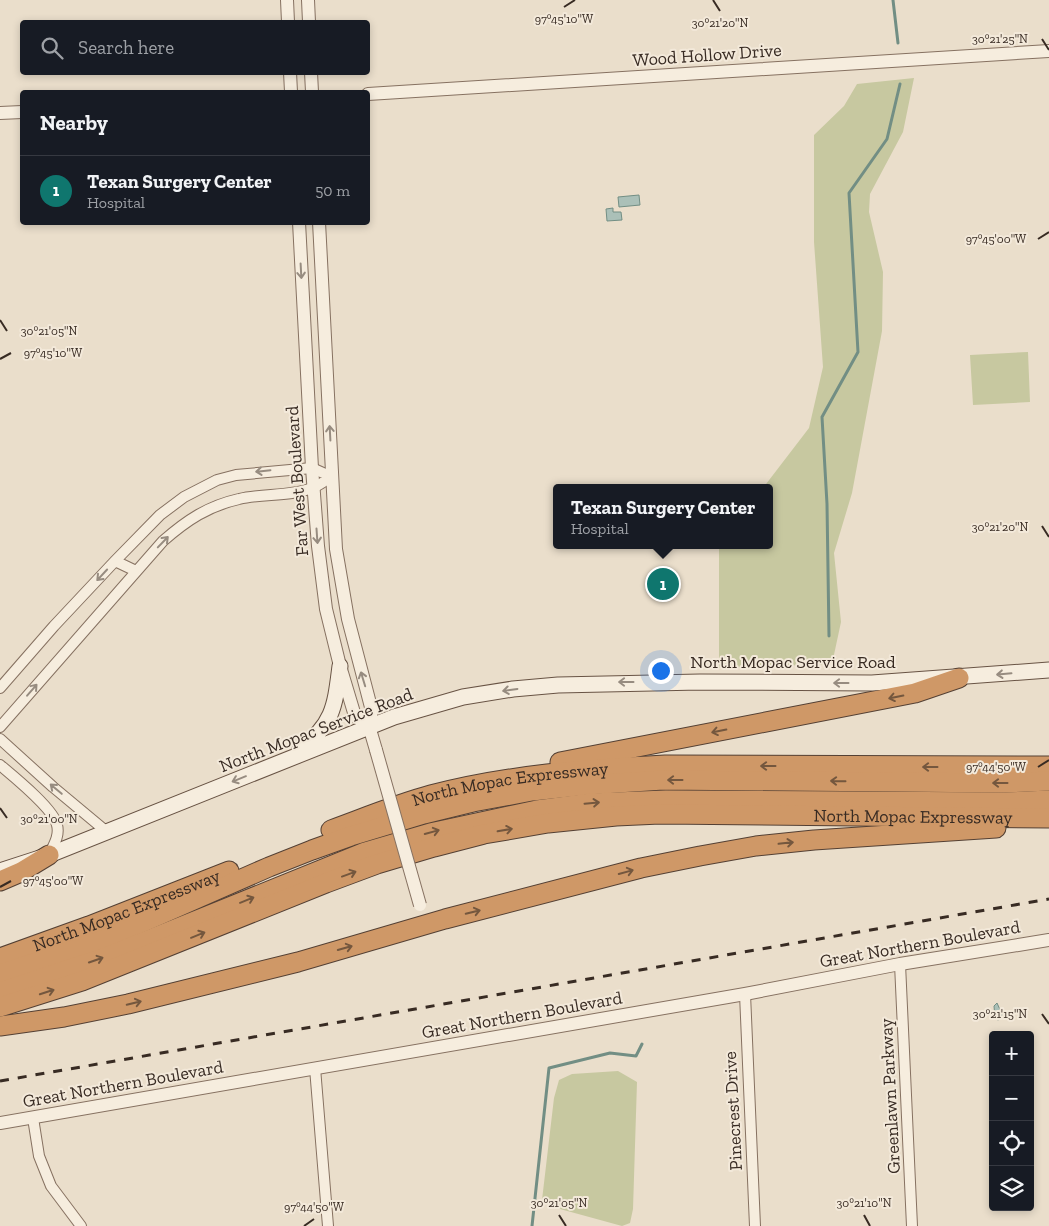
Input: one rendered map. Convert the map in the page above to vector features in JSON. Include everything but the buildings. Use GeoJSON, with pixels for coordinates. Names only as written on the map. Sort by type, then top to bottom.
{"type":"FeatureCollection","features":[{"type":"Feature","properties":{"kind":"highway"},"geometry":{"type":"LineString","coordinates":[[508,779],[554,764],[915,693],[959,678]]}},
{"type":"Feature","properties":{"kind":"highway","name":"North Mopac Expressway"},"geometry":{"type":"LineString","coordinates":[[0,958],[36,946],[359,820],[431,795],[508,779],[611,768],[664,766],[1049,766]]}},
{"type":"Feature","properties":{"kind":"highway"},"geometry":{"type":"LineString","coordinates":[[0,974],[100,941],[270,867],[351,836],[424,814],[473,802],[532,791],[586,784],[663,780],[1004,783],[1049,781]]}},
{"type":"Feature","properties":{"kind":"highway"},"geometry":{"type":"LineString","coordinates":[[0,992],[106,957],[365,852],[430,833],[537,810],[591,803],[657,800],[1005,802],[1049,800]]}},
{"type":"Feature","properties":{"kind":"highway","name":"North Mopac Expressway"},"geometry":{"type":"LineString","coordinates":[[0,1007],[82,981],[377,864],[484,834],[548,823],[616,816],[660,814],[1049,819]]}},
{"type":"Feature","properties":{"kind":"highway"},"geometry":{"type":"LineString","coordinates":[[0,1026],[64,1017],[128,1004],[298,962],[426,925],[641,868],[710,854],[756,846],[814,840],[1004,828],[1049,819]]}},
{"type":"Feature","properties":{"kind":"highway"},"geometry":{"type":"LineString","coordinates":[[0,881],[21,872],[49,855]]}},
{"type":"Feature","properties":{"kind":"highway"},"geometry":{"type":"LineString","coordinates":[[36,946],[73,943],[140,922]]}},
{"type":"Feature","properties":{"kind":"main road"},"geometry":{"type":"LineString","coordinates":[[284,761],[311,741],[327,722],[336,701],[340,666]]}},
{"type":"Feature","properties":{"kind":"main road","name":"North Mopac Service Road"},"geometry":{"type":"LineString","coordinates":[[0,871],[49,855],[369,726],[463,697],[513,689],[558,685],[652,682],[872,682],[959,678],[1049,670]]}},
{"type":"Feature","properties":{"kind":"street"},"geometry":{"type":"LineString","coordinates":[[287,0],[288,20]]}},
{"type":"Feature","properties":{"kind":"street"},"geometry":{"type":"LineString","coordinates":[[308,0],[309,20]]}},
{"type":"Feature","properties":{"kind":"street","name":"Wood Hollow Drive"},"geometry":{"type":"LineString","coordinates":[[370,94],[1049,51]]}},
{"type":"Feature","properties":{"kind":"street"},"geometry":{"type":"LineString","coordinates":[[290,75],[291,90]]}},
{"type":"Feature","properties":{"kind":"street"},"geometry":{"type":"LineString","coordinates":[[312,75],[312,90]]}},
{"type":"Feature","properties":{"kind":"street"},"geometry":{"type":"LineString","coordinates":[[0,113],[20,112]]}},
{"type":"Feature","properties":{"kind":"street","name":"Far West Boulevard"},"geometry":{"type":"LineString","coordinates":[[299,225],[313,488],[326,609],[355,716],[369,726]]}},
{"type":"Feature","properties":{"kind":"street","name":"Far West Boulevard"},"geometry":{"type":"LineString","coordinates":[[319,225],[336,549],[348,619],[372,711],[369,726],[426,925]]}},
{"type":"Feature","properties":{"kind":"street"},"geometry":{"type":"LineString","coordinates":[[0,688],[54,626],[115,561],[160,515],[184,496],[217,480],[236,474],[312,468],[332,476]]}},
{"type":"Feature","properties":{"kind":"street"},"geometry":{"type":"LineString","coordinates":[[0,727],[136,571],[163,541],[181,525],[200,512],[239,499],[313,488],[332,476]]}},
{"type":"Feature","properties":{"kind":"street"},"geometry":{"type":"LineString","coordinates":[[115,561],[136,571]]}},
{"type":"Feature","properties":{"kind":"street"},"geometry":{"type":"LineString","coordinates":[[0,739],[107,832]]}},
{"type":"Feature","properties":{"kind":"street"},"geometry":{"type":"LineString","coordinates":[[0,765],[55,818],[58,826],[57,836],[49,855]]}},
{"type":"Feature","properties":{"kind":"street","name":"Great Northern Boulevard"},"geometry":{"type":"LineString","coordinates":[[0,1124],[744,994],[900,964],[1049,940]]}},
{"type":"Feature","properties":{"kind":"street","name":"Greenlawn Parkway"},"geometry":{"type":"LineString","coordinates":[[900,964],[912,1226]]}},
{"type":"Feature","properties":{"kind":"street","name":"Pinecrest Drive"},"geometry":{"type":"LineString","coordinates":[[744,994],[755,1226]]}},
{"type":"Feature","properties":{"kind":"street"},"geometry":{"type":"LineString","coordinates":[[315,1068],[328,1226]]}},
{"type":"Feature","properties":{"kind":"street"},"geometry":{"type":"LineString","coordinates":[[33,1118],[40,1156],[51,1186],[81,1226]]}},
{"type":"Feature","properties":{"kind":"green space"},"geometry":{"type":"Polygon","coordinates":[[[914,78],[903,132],[870,194],[869,212],[883,272],[882,331],[852,493],[834,553],[841,622],[832,664],[719,668],[719,549],[773,549],[773,484],[766,484],[809,428],[823,367],[814,242],[814,135],[844,106],[857,84],[914,78]]]}},
{"type":"Feature","properties":{"kind":"green space"},"geometry":{"type":"Polygon","coordinates":[[[1028,352],[1030,402],[973,405],[970,355],[1028,352]]]}},
{"type":"Feature","properties":{"kind":"green space"},"geometry":{"type":"Polygon","coordinates":[[[618,1071],[637,1082],[633,1209],[630,1223],[622,1226],[560,1209],[542,1200],[554,1098],[559,1080],[572,1074],[618,1071]]]}},
{"type":"Feature","properties":{"kind":"shaded area"},"geometry":{"type":"Polygon","coordinates":[[[639,195],[640,205],[619,207],[618,197],[639,195]]]}},
{"type":"Feature","properties":{"kind":"shaded area"},"geometry":{"type":"Polygon","coordinates":[[[613,208],[613,212],[621,212],[622,220],[607,221],[606,209],[613,208]]]}},
{"type":"Feature","properties":{"kind":"shaded area"},"geometry":{"type":"Polygon","coordinates":[[[997,1003],[1002,1014],[998,1020],[995,1018],[994,1006],[997,1003]]]}},
{"type":"Feature","properties":{"kind":"waterway"},"geometry":{"type":"LineString","coordinates":[[893,0],[898,43]]}},
{"type":"Feature","properties":{"kind":"waterway"},"geometry":{"type":"LineString","coordinates":[[829,636],[827,504],[822,417],[858,352],[849,193],[887,139],[900,84]]}},
{"type":"Feature","properties":{"kind":"waterway"},"geometry":{"type":"LineString","coordinates":[[532,1226],[549,1068],[610,1053],[636,1056],[642,1044]]}},
{"type":"Feature","properties":{"kind":"railway"},"geometry":{"type":"LineString","coordinates":[[0,1081],[1049,899]]}},
{"type":"Feature","properties":{"kind":"place","name":"Texan Surgery Center"},"geometry":{"type":"Point","coordinates":[663,584]}}]}
